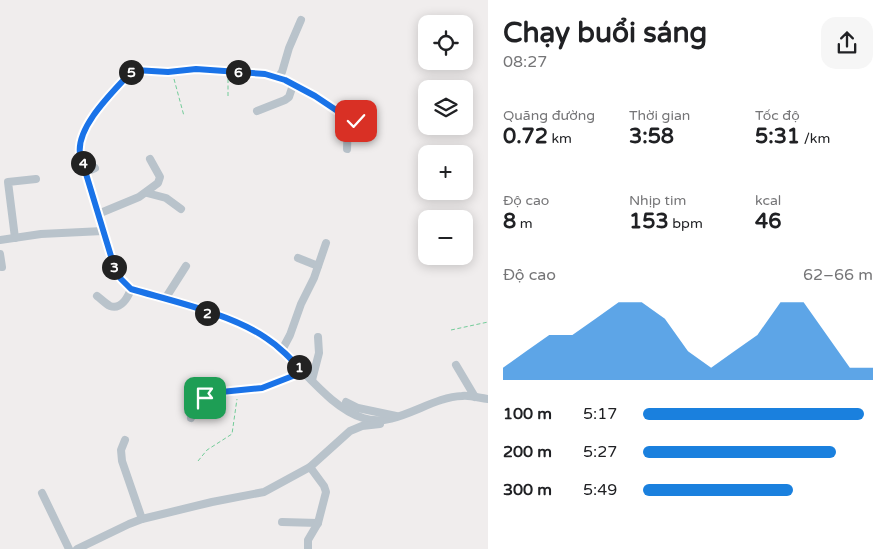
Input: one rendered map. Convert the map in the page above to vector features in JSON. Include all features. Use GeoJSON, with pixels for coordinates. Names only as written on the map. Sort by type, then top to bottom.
{"type":"FeatureCollection","features":[{"type":"Feature","properties":{"kind":"street"},"geometry":{"type":"LineString","coordinates":[[278,77],[282,72],[289,48],[301,20]]}},
{"type":"Feature","properties":{"kind":"street"},"geometry":{"type":"LineString","coordinates":[[365,119],[360,121],[348,118],[315,96],[278,77],[265,74],[189,69],[172,72],[132,71],[101,106],[82,134],[79,146],[117,273],[131,289],[248,327],[282,350],[339,405],[360,417],[378,420],[395,417]]}},
{"type":"Feature","properties":{"kind":"street"},"geometry":{"type":"LineString","coordinates":[[257,111],[285,100],[289,97],[293,85]]}},
{"type":"Feature","properties":{"kind":"street"},"geometry":{"type":"LineString","coordinates":[[347,149],[348,118]]}},
{"type":"Feature","properties":{"kind":"street"},"geometry":{"type":"LineString","coordinates":[[98,214],[119,207],[147,193],[160,181],[160,177],[150,159]]}},
{"type":"Feature","properties":{"kind":"street"},"geometry":{"type":"LineString","coordinates":[[86,172],[95,168]]}},
{"type":"Feature","properties":{"kind":"street"},"geometry":{"type":"LineString","coordinates":[[15,238],[4,183],[36,179]]}},
{"type":"Feature","properties":{"kind":"street"},"geometry":{"type":"LineString","coordinates":[[147,193],[166,198],[181,210]]}},
{"type":"Feature","properties":{"kind":"street"},"geometry":{"type":"LineString","coordinates":[[0,240],[41,234],[103,231]]}},
{"type":"Feature","properties":{"kind":"street"},"geometry":{"type":"LineString","coordinates":[[282,350],[314,278],[326,243]]}},
{"type":"Feature","properties":{"kind":"street"},"geometry":{"type":"LineString","coordinates":[[0,254],[2,267]]}},
{"type":"Feature","properties":{"kind":"street"},"geometry":{"type":"LineString","coordinates":[[298,258],[318,266]]}},
{"type":"Feature","properties":{"kind":"street"},"geometry":{"type":"LineString","coordinates":[[165,300],[186,266]]}},
{"type":"Feature","properties":{"kind":"street"},"geometry":{"type":"LineString","coordinates":[[97,296],[114,307],[125,302],[131,289]]}},
{"type":"Feature","properties":{"kind":"street"},"geometry":{"type":"LineString","coordinates":[[312,380],[319,353],[318,337]]}},
{"type":"Feature","properties":{"kind":"street"},"geometry":{"type":"LineString","coordinates":[[456,365],[475,397]]}},
{"type":"Feature","properties":{"kind":"street"},"geometry":{"type":"LineString","coordinates":[[192,418],[198,401],[221,392],[262,388],[303,372]]}},
{"type":"Feature","properties":{"kind":"street"},"geometry":{"type":"LineString","coordinates":[[77,549],[142,519],[264,492],[310,467],[340,439],[355,428],[382,423],[453,397],[462,396],[488,399]]}},
{"type":"Feature","properties":{"kind":"street"},"geometry":{"type":"LineString","coordinates":[[346,402],[358,408],[395,417]]}},
{"type":"Feature","properties":{"kind":"street"},"geometry":{"type":"LineString","coordinates":[[125,440],[121,450],[122,461],[142,519]]}},
{"type":"Feature","properties":{"kind":"street"},"geometry":{"type":"LineString","coordinates":[[308,549],[308,540],[318,523],[326,492],[324,486],[310,467]]}},
{"type":"Feature","properties":{"kind":"street"},"geometry":{"type":"LineString","coordinates":[[42,493],[69,549]]}},
{"type":"Feature","properties":{"kind":"street"},"geometry":{"type":"LineString","coordinates":[[282,522],[318,523]]}},
{"type":"Feature","properties":{"kind":"path"},"geometry":{"type":"LineString","coordinates":[[228,71],[228,96]]}},
{"type":"Feature","properties":{"kind":"path"},"geometry":{"type":"LineString","coordinates":[[172,72],[184,116]]}},
{"type":"Feature","properties":{"kind":"path"},"geometry":{"type":"LineString","coordinates":[[451,330],[488,322]]}},
{"type":"Feature","properties":{"kind":"path"},"geometry":{"type":"LineString","coordinates":[[198,461],[207,450],[232,434],[239,391]]}},
{"type":"Feature","properties":{"kind":"route"},"geometry":{"type":"LineString","coordinates":[[205,398],[221,392],[262,388],[303,372],[282,350],[248,327],[131,289],[126,285],[114,266],[80,154],[79,146],[82,134],[101,106],[135,70],[172,72],[196,69],[265,74],[285,80],[356,121]]}}]}
